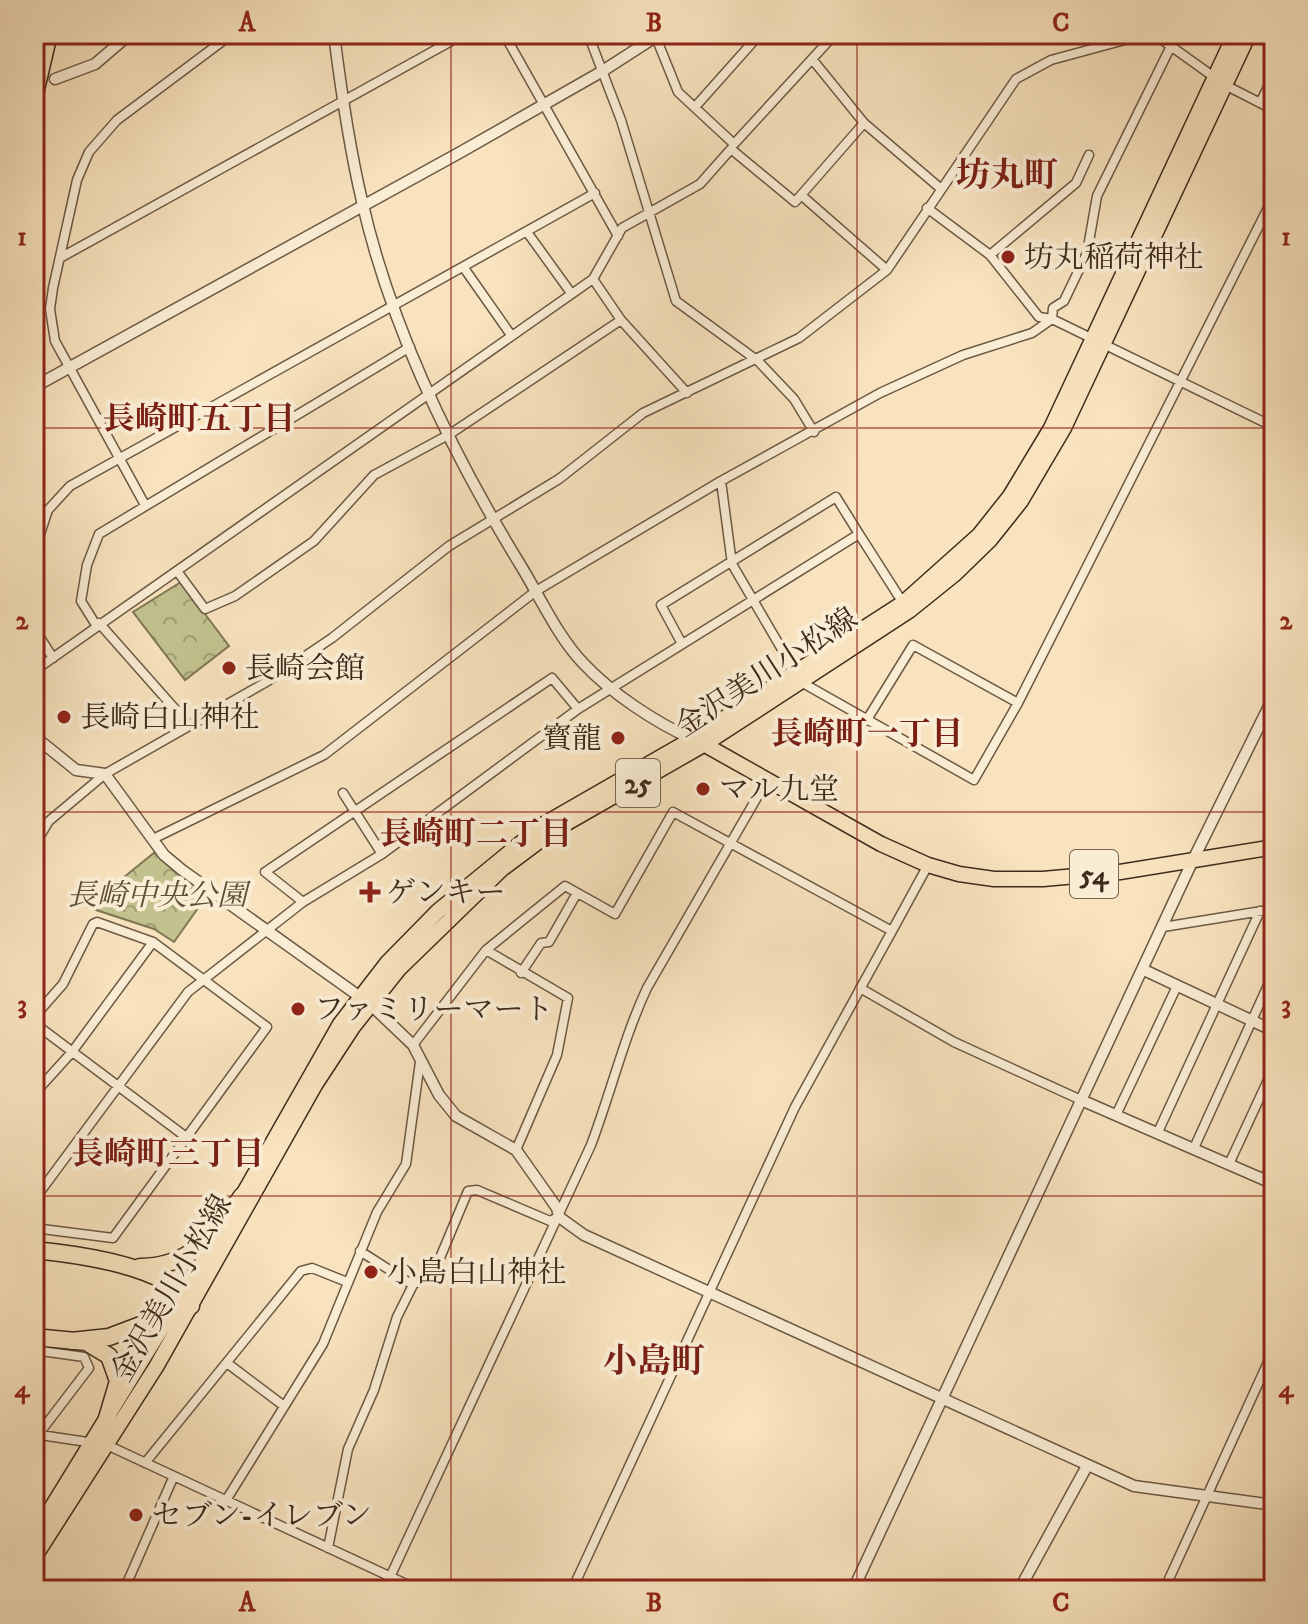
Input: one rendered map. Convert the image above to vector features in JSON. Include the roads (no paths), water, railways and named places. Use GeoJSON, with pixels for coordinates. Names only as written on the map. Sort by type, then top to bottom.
{"type":"FeatureCollection","features":[{"type":"Feature","properties":{"kind":"highway"},"geometry":{"type":"LineString","coordinates":[[34,98],[49,34]]}},
{"type":"Feature","properties":{"kind":"highway"},"geometry":{"type":"LineString","coordinates":[[119,1266],[157,1266],[188,1256],[214,1234],[242,1196]]}},
{"type":"Feature","properties":{"kind":"highway"},"geometry":{"type":"LineString","coordinates":[[34,1250],[119,1266],[165,1280],[183,1302],[109,1337],[71,1341]]}},
{"type":"Feature","properties":{"kind":"highway"},"geometry":{"type":"LineString","coordinates":[[34,1337],[95,1345],[114,1363],[117,1391],[105,1425]]}},
{"type":"Feature","properties":{"kind":"main road","name":"25"},"geometry":{"type":"LineString","coordinates":[[1220,82],[1235,34]]}},
{"type":"Feature","properties":{"kind":"main road","name":"25"},"geometry":{"type":"LineString","coordinates":[[34,1536],[101,1443],[105,1425],[183,1302],[302,1086],[365,1000],[438,911],[492,862],[544,824],[699,742],[903,603],[952,563],[1010,496],[1097,342],[1220,82],[1249,34]]}},
{"type":"Feature","properties":{"kind":"main road","name":"金沢美川小松線"},"geometry":{"type":"LineString","coordinates":[[798,677],[909,611],[955,574],[990,540],[1021,501],[1064,428],[1097,342]]}},
{"type":"Feature","properties":{"kind":"main road","name":"54"},"geometry":{"type":"LineString","coordinates":[[699,742],[881,844],[928,865],[994,879],[1043,879],[1274,847]]}},
{"type":"Feature","properties":{"kind":"main road","name":"金沢美川小松線"},"geometry":{"type":"LineString","coordinates":[[34,1558],[183,1302],[365,1000]]}},
{"type":"Feature","properties":{"kind":"street"},"geometry":{"type":"LineString","coordinates":[[55,79],[95,64],[130,34]]}},
{"type":"Feature","properties":{"kind":"street"},"geometry":{"type":"LineString","coordinates":[[145,505],[69,368],[51,326],[50,309],[77,180],[97,140],[123,115],[232,34]]}},
{"type":"Feature","properties":{"kind":"street"},"geometry":{"type":"LineString","coordinates":[[334,34],[342,102],[362,203],[393,304],[450,434],[493,521],[582,662],[612,687],[699,742]]}},
{"type":"Feature","properties":{"kind":"street"},"geometry":{"type":"LineString","coordinates":[[60,258],[464,34]]}},
{"type":"Feature","properties":{"kind":"street"},"geometry":{"type":"LineString","coordinates":[[504,34],[618,236]]}},
{"type":"Feature","properties":{"kind":"street"},"geometry":{"type":"LineString","coordinates":[[588,34],[621,120],[676,301],[758,361],[794,399],[814,432]]}},
{"type":"Feature","properties":{"kind":"street"},"geometry":{"type":"LineString","coordinates":[[695,107],[760,34]]}},
{"type":"Feature","properties":{"kind":"street"},"geometry":{"type":"LineString","coordinates":[[34,387],[601,72],[656,35],[678,92],[734,144],[835,34]]}},
{"type":"Feature","properties":{"kind":"street"},"geometry":{"type":"LineString","coordinates":[[34,846],[49,821],[105,774],[268,681],[344,629],[449,546],[559,479],[643,413],[758,361],[799,338],[887,270],[1016,79],[1051,60],[1147,34]]}},
{"type":"Feature","properties":{"kind":"street"},"geometry":{"type":"LineString","coordinates":[[1154,34],[1220,82],[1274,110]]}},
{"type":"Feature","properties":{"kind":"street"},"geometry":{"type":"LineString","coordinates":[[153,839],[324,755],[536,591],[721,481],[880,393],[963,355],[1032,333],[1052,319],[1053,308],[1064,301],[1087,253],[1097,196],[1171,46]]}},
{"type":"Feature","properties":{"kind":"street"},"geometry":{"type":"LineString","coordinates":[[812,59],[864,123],[940,188]]}},
{"type":"Feature","properties":{"kind":"street"},"geometry":{"type":"LineString","coordinates":[[1260,103],[1274,75]]}},
{"type":"Feature","properties":{"kind":"street"},"geometry":{"type":"LineString","coordinates":[[34,671],[593,279],[622,228],[700,184],[731,149],[795,202],[864,123]]}},
{"type":"Feature","properties":{"kind":"street"},"geometry":{"type":"LineString","coordinates":[[990,255],[1076,183],[1089,155]]}},
{"type":"Feature","properties":{"kind":"street"},"geometry":{"type":"LineString","coordinates":[[34,552],[48,510],[70,486],[117,457],[595,193]]}},
{"type":"Feature","properties":{"kind":"street"},"geometry":{"type":"LineString","coordinates":[[801,195],[887,270]]}},
{"type":"Feature","properties":{"kind":"street"},"geometry":{"type":"LineString","coordinates":[[721,481],[732,564],[798,677],[974,780],[1018,703],[1274,196]]}},
{"type":"Feature","properties":{"kind":"street"},"geometry":{"type":"LineString","coordinates":[[927,208],[990,255],[1039,317],[1052,319],[1274,427]]}},
{"type":"Feature","properties":{"kind":"street"},"geometry":{"type":"LineString","coordinates":[[527,232],[571,293]]}},
{"type":"Feature","properties":{"kind":"street"},"geometry":{"type":"LineString","coordinates":[[464,268],[511,335]]}},
{"type":"Feature","properties":{"kind":"street"},"geometry":{"type":"LineString","coordinates":[[593,279],[621,320],[687,393]]}},
{"type":"Feature","properties":{"kind":"street"},"geometry":{"type":"LineString","coordinates":[[177,571],[205,609],[235,596],[314,541],[374,475],[450,434],[621,320]]}},
{"type":"Feature","properties":{"kind":"street"},"geometry":{"type":"LineString","coordinates":[[190,726],[81,601],[87,565],[99,534],[410,347]]}},
{"type":"Feature","properties":{"kind":"street"},"geometry":{"type":"LineString","coordinates":[[682,644],[661,605],[836,497],[903,603]]}},
{"type":"Feature","properties":{"kind":"street"},"geometry":{"type":"LineString","coordinates":[[34,1200],[188,992],[303,902],[382,854],[578,709],[859,534]]}},
{"type":"Feature","properties":{"kind":"street"},"geometry":{"type":"LineString","coordinates":[[34,628],[53,658]]}},
{"type":"Feature","properties":{"kind":"street"},"geometry":{"type":"LineString","coordinates":[[868,718],[913,645],[1018,703]]}},
{"type":"Feature","properties":{"kind":"street"},"geometry":{"type":"LineString","coordinates":[[303,902],[265,872],[552,678],[578,709]]}},
{"type":"Feature","properties":{"kind":"street"},"geometry":{"type":"LineString","coordinates":[[853,1590],[1193,860],[1274,696]]}},
{"type":"Feature","properties":{"kind":"street"},"geometry":{"type":"LineString","coordinates":[[34,736],[76,770],[105,774],[153,839],[182,870],[365,1000],[413,1045],[420,1062],[456,1116],[516,1150],[557,1208],[559,1217],[584,1235],[1134,1486],[1274,1505]]}},
{"type":"Feature","properties":{"kind":"street"},"geometry":{"type":"LineString","coordinates":[[384,1590],[559,1217],[616,1079],[630,1023],[641,999],[767,780]]}},
{"type":"Feature","properties":{"kind":"street"},"geometry":{"type":"LineString","coordinates":[[343,793],[382,854]]}},
{"type":"Feature","properties":{"kind":"street"},"geometry":{"type":"LineString","coordinates":[[413,1045],[486,950],[565,886],[615,914],[673,812],[892,931]]}},
{"type":"Feature","properties":{"kind":"street"},"geometry":{"type":"LineString","coordinates":[[572,1590],[795,1107],[928,865]]}},
{"type":"Feature","properties":{"kind":"street"},"geometry":{"type":"LineString","coordinates":[[521,973],[541,943],[549,942],[577,893]]}},
{"type":"Feature","properties":{"kind":"street"},"geometry":{"type":"LineString","coordinates":[[1163,927],[1274,909]]}},
{"type":"Feature","properties":{"kind":"street"},"geometry":{"type":"LineString","coordinates":[[1158,1132],[1260,911]]}},
{"type":"Feature","properties":{"kind":"street"},"geometry":{"type":"LineString","coordinates":[[34,1017],[63,984],[93,924],[97,922],[153,942],[267,1027],[113,1238],[34,1228]]}},
{"type":"Feature","properties":{"kind":"street"},"geometry":{"type":"LineString","coordinates":[[34,1094],[72,1052],[153,942]]}},
{"type":"Feature","properties":{"kind":"street"},"geometry":{"type":"LineString","coordinates":[[486,950],[568,998],[557,1055],[516,1150]]}},
{"type":"Feature","properties":{"kind":"street"},"geometry":{"type":"LineString","coordinates":[[1144,970],[1274,1031]]}},
{"type":"Feature","properties":{"kind":"street"},"geometry":{"type":"LineString","coordinates":[[1194,1148],[1274,972]]}},
{"type":"Feature","properties":{"kind":"street"},"geometry":{"type":"LineString","coordinates":[[1117,1113],[1177,986]]}},
{"type":"Feature","properties":{"kind":"street"},"geometry":{"type":"LineString","coordinates":[[860,988],[954,1042],[1270,1182],[1274,1162]]}},
{"type":"Feature","properties":{"kind":"street"},"geometry":{"type":"LineString","coordinates":[[34,1023],[186,1137]]}},
{"type":"Feature","properties":{"kind":"street"},"geometry":{"type":"LineString","coordinates":[[225,1502],[323,1344],[360,1251],[406,1164],[420,1062]]}},
{"type":"Feature","properties":{"kind":"street"},"geometry":{"type":"LineString","coordinates":[[1229,1164],[1274,1067]]}},
{"type":"Feature","properties":{"kind":"street"},"geometry":{"type":"LineString","coordinates":[[34,1070],[44,1081]]}},
{"type":"Feature","properties":{"kind":"street"},"geometry":{"type":"LineString","coordinates":[[328,1548],[348,1449],[374,1390],[397,1317],[413,1285],[437,1265],[468,1191],[477,1190],[550,1221],[559,1217]]}},
{"type":"Feature","properties":{"kind":"street"},"geometry":{"type":"LineString","coordinates":[[360,1251],[413,1285]]}},
{"type":"Feature","properties":{"kind":"street"},"geometry":{"type":"LineString","coordinates":[[145,1463],[301,1271],[312,1268],[347,1282]]}},
{"type":"Feature","properties":{"kind":"street"},"geometry":{"type":"LineString","coordinates":[[1164,1590],[1274,1349]]}},
{"type":"Feature","properties":{"kind":"street"},"geometry":{"type":"LineString","coordinates":[[34,1350],[84,1357],[89,1368],[36,1434]]}},
{"type":"Feature","properties":{"kind":"street"},"geometry":{"type":"LineString","coordinates":[[227,1363],[284,1406]]}},
{"type":"Feature","properties":{"kind":"street"},"geometry":{"type":"LineString","coordinates":[[36,1434],[101,1443],[419,1590]]}},
{"type":"Feature","properties":{"kind":"street"},"geometry":{"type":"LineString","coordinates":[[1019,1590],[1087,1466]]}},
{"type":"Feature","properties":{"kind":"street"},"geometry":{"type":"LineString","coordinates":[[124,1590],[173,1478]]}},
{"type":"Feature","properties":{"kind":"place","name":"坊丸稲荷神社"},"geometry":{"type":"Point","coordinates":[1008,257]}},
{"type":"Feature","properties":{"kind":"place","name":"長崎会館"},"geometry":{"type":"Point","coordinates":[229,668]}},
{"type":"Feature","properties":{"kind":"place","name":"長崎白山神社"},"geometry":{"type":"Point","coordinates":[64,717]}},
{"type":"Feature","properties":{"kind":"place","name":"寳龍"},"geometry":{"type":"Point","coordinates":[618,738]}},
{"type":"Feature","properties":{"kind":"place","name":"マル九堂"},"geometry":{"type":"Point","coordinates":[703,789]}},
{"type":"Feature","properties":{"kind":"place","name":"ゲンキー"},"geometry":{"type":"Point","coordinates":[370,892]}},
{"type":"Feature","properties":{"kind":"place","name":"ファミリーマート"},"geometry":{"type":"Point","coordinates":[298,1009]}},
{"type":"Feature","properties":{"kind":"place","name":"小島白山神社"},"geometry":{"type":"Point","coordinates":[371,1272]}},
{"type":"Feature","properties":{"kind":"place","name":"セブン-イレブン"},"geometry":{"type":"Point","coordinates":[136,1515]}},
{"type":"Feature","properties":{"kind":"district","name":"坊丸町"},"geometry":{"type":"Point","coordinates":[1007,174]}},
{"type":"Feature","properties":{"kind":"district","name":"長崎町五丁目"},"geometry":{"type":"Point","coordinates":[199,418]}},
{"type":"Feature","properties":{"kind":"district","name":"長崎町一丁目"},"geometry":{"type":"Point","coordinates":[867,733]}},
{"type":"Feature","properties":{"kind":"district","name":"長崎町二丁目"},"geometry":{"type":"Point","coordinates":[476,833]}},
{"type":"Feature","properties":{"kind":"district","name":"長崎町三丁目"},"geometry":{"type":"Point","coordinates":[168,1153]}},
{"type":"Feature","properties":{"kind":"district","name":"小島町"},"geometry":{"type":"Point","coordinates":[654,1360]}},
{"type":"Feature","properties":{"kind":"park label","name":"長崎中央公園"},"geometry":{"type":"Point","coordinates":[157,895]}}]}
